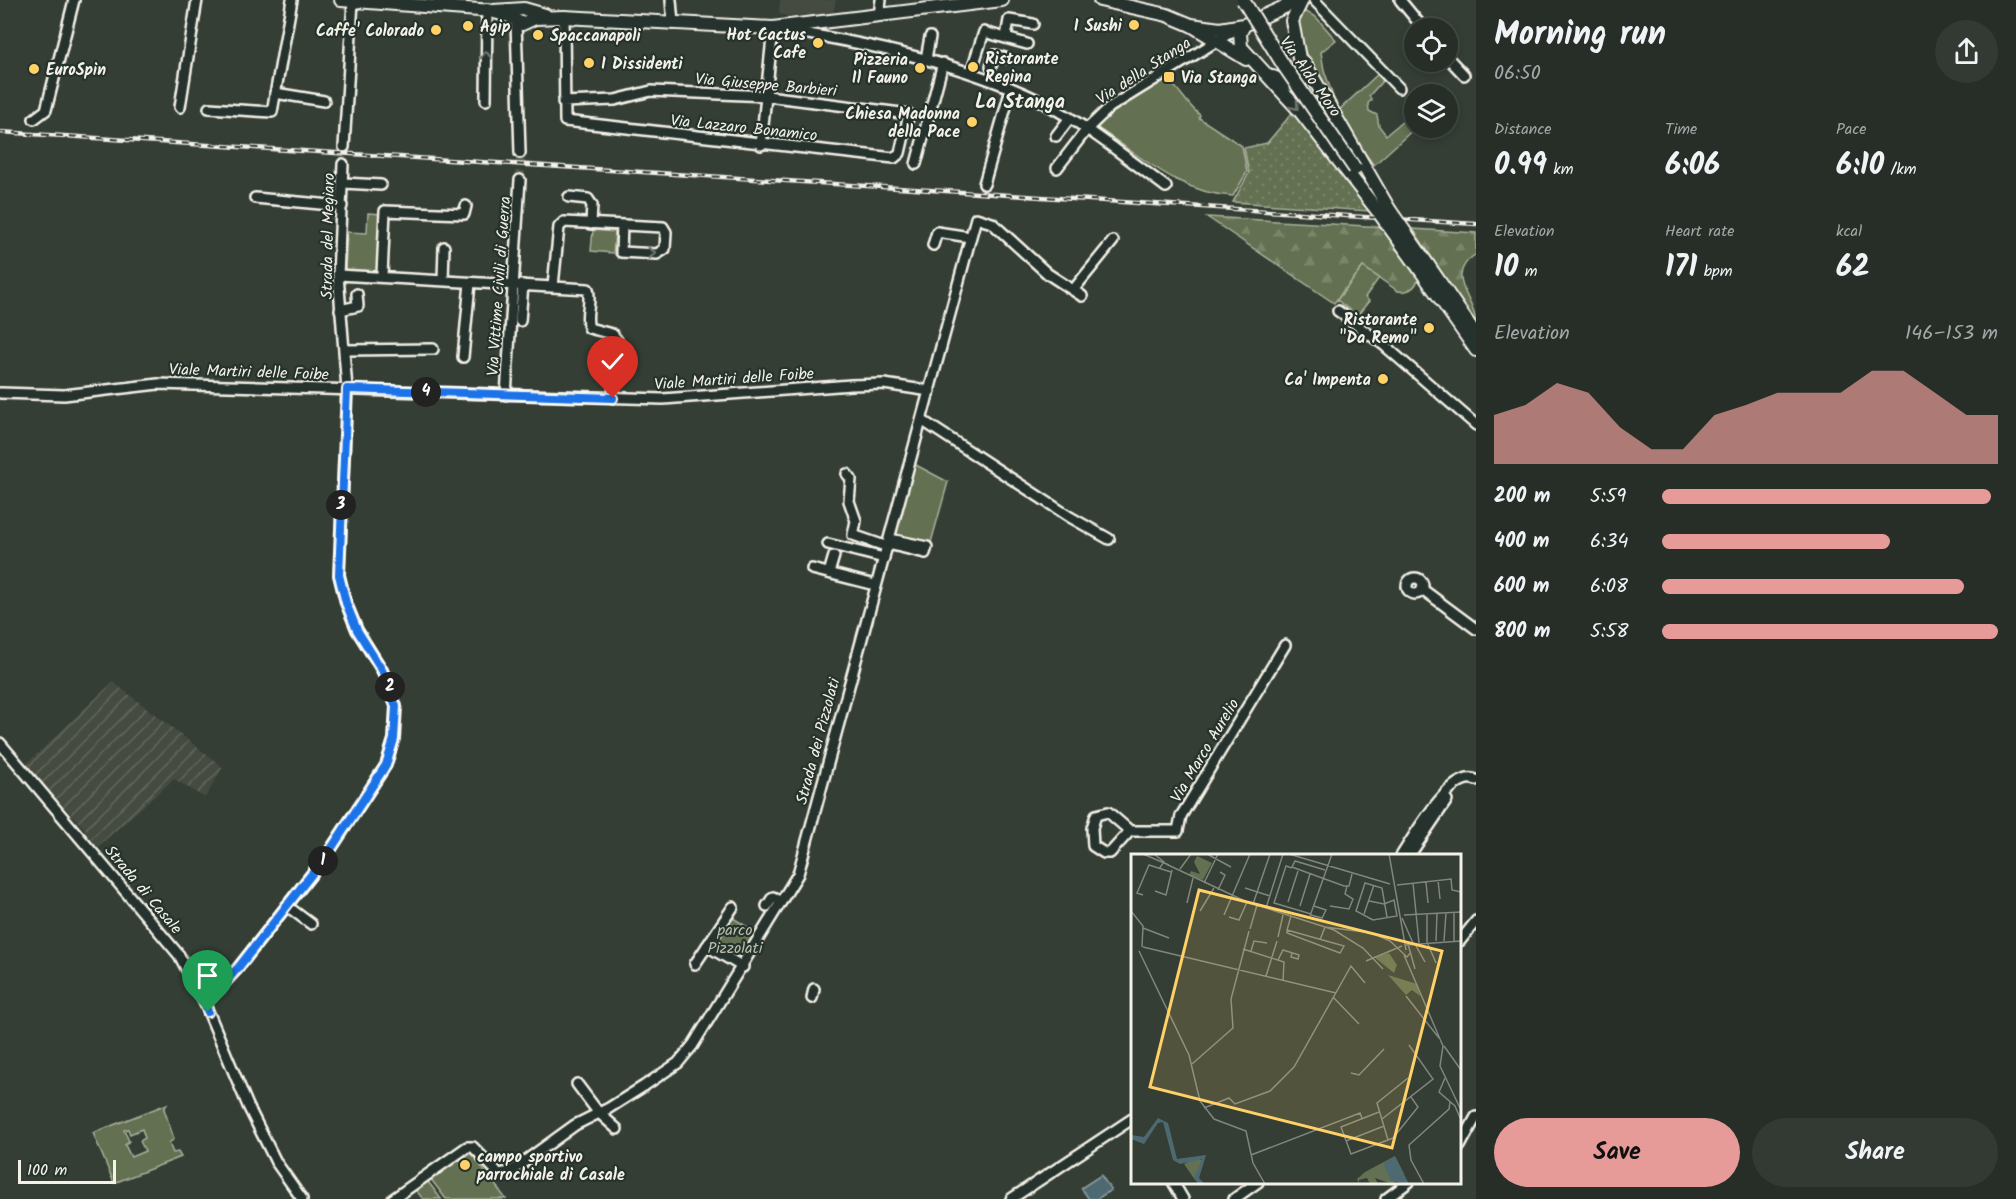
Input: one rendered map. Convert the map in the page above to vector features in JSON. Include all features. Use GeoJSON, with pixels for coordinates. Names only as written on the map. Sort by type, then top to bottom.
{"type":"FeatureCollection","features":[{"type":"Feature","properties":{"kind":"main road"},"geometry":{"type":"LineString","coordinates":[[341,0],[409,2],[486,10],[522,18],[564,17],[773,28],[879,16],[944,3],[1002,0]]}},
{"type":"Feature","properties":{"kind":"main road"},"geometry":{"type":"LineString","coordinates":[[1100,0],[1167,15],[1191,25],[1285,84],[1298,84],[1303,79],[1300,53]]}},
{"type":"Feature","properties":{"kind":"main road","name":"Via Aldo Moro"},"geometry":{"type":"LineString","coordinates":[[1243,0],[1349,168],[1385,212]]}},
{"type":"Feature","properties":{"kind":"main road"},"geometry":{"type":"LineString","coordinates":[[1191,25],[1220,29],[1244,25],[1269,9],[1301,0]]}},
{"type":"Feature","properties":{"kind":"main road"},"geometry":{"type":"LineString","coordinates":[[1294,37],[1293,14],[1301,0]]}},
{"type":"Feature","properties":{"kind":"main road"},"geometry":{"type":"LineString","coordinates":[[1269,9],[1279,17],[1294,37],[1300,53],[1357,155],[1385,212],[1476,335]]}},
{"type":"Feature","properties":{"kind":"main road"},"geometry":{"type":"LineString","coordinates":[[1244,25],[1240,33],[1240,47],[1349,168]]}},
{"type":"Feature","properties":{"kind":"main road"},"geometry":{"type":"LineString","coordinates":[[1423,266],[1476,350]]}},
{"type":"Feature","properties":{"kind":"street"},"geometry":{"type":"LineString","coordinates":[[34,119],[46,110],[74,0]]}},
{"type":"Feature","properties":{"kind":"street"},"geometry":{"type":"LineString","coordinates":[[180,107],[197,0]]}},
{"type":"Feature","properties":{"kind":"street"},"geometry":{"type":"LineString","coordinates":[[209,108],[272,112],[292,0]]}},
{"type":"Feature","properties":{"kind":"street"},"geometry":{"type":"LineString","coordinates":[[670,0],[673,24]]}},
{"type":"Feature","properties":{"kind":"street"},"geometry":{"type":"LineString","coordinates":[[673,24],[676,0]]}},
{"type":"Feature","properties":{"kind":"street"},"geometry":{"type":"LineString","coordinates":[[879,16],[881,0]]}},
{"type":"Feature","properties":{"kind":"street"},"geometry":{"type":"LineString","coordinates":[[1314,0],[1399,88]]}},
{"type":"Feature","properties":{"kind":"street"},"geometry":{"type":"LineString","coordinates":[[1400,0],[1415,18]]}},
{"type":"Feature","properties":{"kind":"street"},"geometry":{"type":"LineString","coordinates":[[344,147],[353,1]]}},
{"type":"Feature","properties":{"kind":"street"},"geometry":{"type":"LineString","coordinates":[[486,10],[486,100]]}},
{"type":"Feature","properties":{"kind":"street"},"geometry":{"type":"LineString","coordinates":[[563,102],[564,17]]}},
{"type":"Feature","properties":{"kind":"street"},"geometry":{"type":"LineString","coordinates":[[520,153],[519,42],[522,18]]}},
{"type":"Feature","properties":{"kind":"street"},"geometry":{"type":"LineString","coordinates":[[1006,37],[1009,20],[1033,24]]}},
{"type":"Feature","properties":{"kind":"street","name":"Via della Stanga"},"geometry":{"type":"LineString","coordinates":[[1057,168],[1087,129],[1110,107],[1244,25]]}},
{"type":"Feature","properties":{"kind":"street"},"geometry":{"type":"LineString","coordinates":[[761,145],[773,28],[829,37],[926,58],[971,72],[989,72],[1011,89],[1038,100],[1087,129],[1166,187]]}},
{"type":"Feature","properties":{"kind":"street"},"geometry":{"type":"LineString","coordinates":[[971,72],[984,32],[1027,44]]}},
{"type":"Feature","properties":{"kind":"street"},"geometry":{"type":"LineString","coordinates":[[926,58],[930,37]]}},
{"type":"Feature","properties":{"kind":"street"},"geometry":{"type":"LineString","coordinates":[[989,72],[995,55],[1005,58]]}},
{"type":"Feature","properties":{"kind":"street"},"geometry":{"type":"LineString","coordinates":[[916,164],[943,63]]}},
{"type":"Feature","properties":{"kind":"street"},"geometry":{"type":"LineString","coordinates":[[1458,69],[1464,75]]}},
{"type":"Feature","properties":{"kind":"street"},"geometry":{"type":"LineString","coordinates":[[984,184],[1011,89]]}},
{"type":"Feature","properties":{"kind":"street","name":"Via Giuseppe Barbieri"},"geometry":{"type":"LineString","coordinates":[[563,102],[615,100],[651,91],[767,96],[909,114],[904,135]]}},
{"type":"Feature","properties":{"kind":"street"},"geometry":{"type":"LineString","coordinates":[[275,93],[324,101]]}},
{"type":"Feature","properties":{"kind":"street","name":"Via Lazzaro Bonamico"},"geometry":{"type":"LineString","coordinates":[[563,102],[565,121],[761,145],[894,158],[900,153],[904,135]]}},
{"type":"Feature","properties":{"kind":"street"},"geometry":{"type":"LineString","coordinates":[[1056,136],[1069,118]]}},
{"type":"Feature","properties":{"kind":"street","name":"Strada del Megiaro"},"geometry":{"type":"LineString","coordinates":[[205,1004],[238,968],[329,852],[386,765],[396,723],[396,706],[392,692],[357,630],[346,603],[339,575],[347,389],[339,275],[343,164]]}},
{"type":"Feature","properties":{"kind":"street","name":"Via Vittime Civili di Guerra"},"geometry":{"type":"LineString","coordinates":[[506,395],[511,284],[520,180]]}},
{"type":"Feature","properties":{"kind":"street"},"geometry":{"type":"LineString","coordinates":[[343,183],[381,185]]}},
{"type":"Feature","properties":{"kind":"street"},"geometry":{"type":"LineString","coordinates":[[569,197],[588,199],[592,205],[591,224]]}},
{"type":"Feature","properties":{"kind":"street"},"geometry":{"type":"LineString","coordinates":[[255,198],[342,206]]}},
{"type":"Feature","properties":{"kind":"street"},"geometry":{"type":"LineString","coordinates":[[382,275],[386,211],[464,214],[466,206]]}},
{"type":"Feature","properties":{"kind":"street","name":"Strada dei Pizzolati"},"geometry":{"type":"LineString","coordinates":[[393,1199],[467,1148],[473,1147],[499,1174],[510,1172],[598,1112],[609,1108],[678,1063],[697,1040],[798,874],[875,585],[923,422],[976,218],[992,223],[1048,274],[1078,293],[1113,241]]}},
{"type":"Feature","properties":{"kind":"street"},"geometry":{"type":"LineString","coordinates":[[553,286],[559,225],[564,222],[663,227],[666,232],[665,249],[657,254],[621,252],[622,225]]}},
{"type":"Feature","properties":{"kind":"street"},"geometry":{"type":"LineString","coordinates":[[933,244],[937,232],[970,237]]}},
{"type":"Feature","properties":{"kind":"street"},"geometry":{"type":"LineString","coordinates":[[443,280],[444,247]]}},
{"type":"Feature","properties":{"kind":"street"},"geometry":{"type":"LineString","coordinates":[[339,275],[382,275],[588,290],[590,298],[586,320],[589,328],[612,334],[617,340],[613,398]]}},
{"type":"Feature","properties":{"kind":"street"},"geometry":{"type":"LineString","coordinates":[[463,357],[470,283]]}},
{"type":"Feature","properties":{"kind":"street"},"geometry":{"type":"LineString","coordinates":[[520,321],[523,285]]}},
{"type":"Feature","properties":{"kind":"street","name":"Strada del Megiaro"},"geometry":{"type":"LineString","coordinates":[[340,310],[358,306],[357,294]]}},
{"type":"Feature","properties":{"kind":"street"},"geometry":{"type":"LineString","coordinates":[[1338,311],[1385,346],[1476,425]]}},
{"type":"Feature","properties":{"kind":"street"},"geometry":{"type":"LineString","coordinates":[[346,350],[433,349]]}},
{"type":"Feature","properties":{"kind":"street","name":"Viale Martiri delle Foibe"},"geometry":{"type":"LineString","coordinates":[[0,393],[64,395],[158,384],[663,399],[884,384],[930,392]]}},
{"type":"Feature","properties":{"kind":"street"},"geometry":{"type":"LineString","coordinates":[[923,422],[1071,521],[1109,539]]}},
{"type":"Feature","properties":{"kind":"street"},"geometry":{"type":"LineString","coordinates":[[847,474],[851,479],[849,501],[856,521],[853,535],[856,538],[927,547],[925,554]]}},
{"type":"Feature","properties":{"kind":"street"},"geometry":{"type":"LineString","coordinates":[[828,544],[884,558]]}},
{"type":"Feature","properties":{"kind":"street"},"geometry":{"type":"LineString","coordinates":[[829,573],[834,556]]}},
{"type":"Feature","properties":{"kind":"street"},"geometry":{"type":"LineString","coordinates":[[812,569],[875,585]]}},
{"type":"Feature","properties":{"kind":"street"},"geometry":{"type":"LineString","coordinates":[[1422,589],[1476,629]]}},
{"type":"Feature","properties":{"kind":"street","name":"Via Marco Aurelio"},"geometry":{"type":"LineString","coordinates":[[1130,831],[1178,831],[1180,816],[1285,645]]}},
{"type":"Feature","properties":{"kind":"street","name":"Strada di Casale"},"geometry":{"type":"LineString","coordinates":[[0,743],[164,934],[179,955],[205,1004],[248,1106],[276,1162],[302,1199]]}},
{"type":"Feature","properties":{"kind":"street"},"geometry":{"type":"LineString","coordinates":[[1402,854],[1445,793],[1455,783],[1471,779]]}},
{"type":"Feature","properties":{"kind":"street"},"geometry":{"type":"LineString","coordinates":[[1410,854],[1456,787],[1471,779]]}},
{"type":"Feature","properties":{"kind":"street"},"geometry":{"type":"LineString","coordinates":[[1108,812],[1130,831],[1110,853],[1104,854],[1093,846],[1094,818],[1101,813],[1108,812]]}},
{"type":"Feature","properties":{"kind":"street"},"geometry":{"type":"LineString","coordinates":[[767,906],[773,897],[781,902]]}},
{"type":"Feature","properties":{"kind":"street"},"geometry":{"type":"LineString","coordinates":[[287,906],[311,924]]}},
{"type":"Feature","properties":{"kind":"street"},"geometry":{"type":"LineString","coordinates":[[695,964],[733,908]]}},
{"type":"Feature","properties":{"kind":"street"},"geometry":{"type":"LineString","coordinates":[[1461,940],[1476,921]]}},
{"type":"Feature","properties":{"kind":"street"},"geometry":{"type":"LineString","coordinates":[[707,946],[743,967]]}},
{"type":"Feature","properties":{"kind":"street"},"geometry":{"type":"LineString","coordinates":[[577,1084],[598,1112],[617,1129]]}},
{"type":"Feature","properties":{"kind":"street"},"geometry":{"type":"LineString","coordinates":[[1461,1144],[1476,1117]]}},
{"type":"Feature","properties":{"kind":"street"},"geometry":{"type":"LineString","coordinates":[[1011,1199],[1131,1120]]}},
{"type":"Feature","properties":{"kind":"street"},"geometry":{"type":"LineString","coordinates":[[1174,1184],[1183,1199]]}},
{"type":"Feature","properties":{"kind":"street"},"geometry":{"type":"LineString","coordinates":[[1234,1199],[1255,1184]]}},
{"type":"Feature","properties":{"kind":"street"},"geometry":{"type":"LineString","coordinates":[[1386,1199],[1405,1184]]}},
{"type":"Feature","properties":{"kind":"shaded area"},"geometry":{"type":"Polygon","coordinates":[[[780,0],[836,0],[833,14],[786,16],[779,14],[780,0]]]}},
{"type":"Feature","properties":{"kind":"shaded area"},"geometry":{"type":"Polygon","coordinates":[[[113,682],[223,767],[205,798],[174,779],[96,848],[84,834],[86,830],[25,765],[113,682]]]}},
{"type":"Feature","properties":{"kind":"green space"},"geometry":{"type":"Polygon","coordinates":[[[1302,10],[1316,17],[1336,40],[1321,52],[1324,70],[1335,102],[1333,104],[1302,44],[1298,19],[1302,10]]]}},
{"type":"Feature","properties":{"kind":"green space"},"geometry":{"type":"Polygon","coordinates":[[[1378,74],[1384,79],[1369,96],[1372,100],[1368,103],[1369,111],[1377,115],[1379,126],[1386,135],[1404,120],[1404,138],[1374,165],[1351,135],[1338,111],[1378,74]]]}},
{"type":"Feature","properties":{"kind":"green space"},"geometry":{"type":"Polygon","coordinates":[[[1166,78],[1200,115],[1199,118],[1242,146],[1247,172],[1233,196],[1214,194],[1179,181],[1146,162],[1099,129],[1097,123],[1166,78]]]}},
{"type":"Feature","properties":{"kind":"green space"},"geometry":{"type":"Polygon","coordinates":[[[1293,112],[1369,211],[1233,202],[1249,173],[1244,148],[1267,143],[1293,112]]]}},
{"type":"Feature","properties":{"kind":"green space"},"geometry":{"type":"Polygon","coordinates":[[[368,213],[382,214],[379,273],[345,272],[347,232],[367,233],[368,213]]]}},
{"type":"Feature","properties":{"kind":"green space"},"geometry":{"type":"Polygon","coordinates":[[[1207,217],[1384,227],[1419,276],[1418,280],[1409,290],[1398,291],[1363,267],[1334,303],[1207,217]]]}},
{"type":"Feature","properties":{"kind":"green space"},"geometry":{"type":"Polygon","coordinates":[[[1413,229],[1476,233],[1476,254],[1466,263],[1461,279],[1475,314],[1476,324],[1413,229]]]}},
{"type":"Feature","properties":{"kind":"green space"},"geometry":{"type":"Polygon","coordinates":[[[593,230],[615,232],[613,253],[591,251],[593,230]]]}},
{"type":"Feature","properties":{"kind":"green space"},"geometry":{"type":"Polygon","coordinates":[[[1363,267],[1379,278],[1365,297],[1369,301],[1357,316],[1337,300],[1363,267]]]}},
{"type":"Feature","properties":{"kind":"green space"},"geometry":{"type":"Polygon","coordinates":[[[914,464],[948,482],[930,546],[894,537],[914,464]]]}},
{"type":"Feature","properties":{"kind":"green space","name":"parco Pizzolati"},"geometry":{"type":"Polygon","coordinates":[[[730,916],[757,933],[741,960],[713,945],[730,916]]]}},
{"type":"Feature","properties":{"kind":"green space"},"geometry":{"type":"Polygon","coordinates":[[[167,1104],[164,1109],[174,1139],[169,1143],[173,1153],[178,1152],[181,1157],[114,1183],[93,1133],[167,1104]],[[128,1129],[124,1130],[129,1141],[125,1145],[131,1157],[145,1151],[140,1141],[145,1138],[142,1129],[130,1134],[128,1129]]]}},
{"type":"Feature","properties":{"kind":"green space","name":"campo sportivo parrochiale di Casale"},"geometry":{"type":"Polygon","coordinates":[[[471,1153],[506,1199],[446,1199],[430,1178],[471,1153]]]}},
{"type":"Feature","properties":{"kind":"green space"},"geometry":{"type":"Polygon","coordinates":[[[426,1179],[441,1199],[423,1199],[414,1188],[426,1179]]]}},
{"type":"Feature","properties":{"kind":"water"},"geometry":{"type":"Polygon","coordinates":[[[1101,1175],[1111,1190],[1097,1199],[1089,1199],[1081,1188],[1101,1175]]]}},
{"type":"Feature","properties":{"kind":"tunnel"},"geometry":{"type":"LineString","coordinates":[[520,153],[520,180]]}},
{"type":"Feature","properties":{"kind":"railway"},"geometry":{"type":"LineString","coordinates":[[0,132],[1476,224]]}},
{"type":"Feature","properties":{"kind":"place","name":"I Sushi"},"geometry":{"type":"Point","coordinates":[1134,25]}},
{"type":"Feature","properties":{"kind":"place","name":"Agip"},"geometry":{"type":"Point","coordinates":[468,26]}},
{"type":"Feature","properties":{"kind":"place","name":"Caffe' Colorado"},"geometry":{"type":"Point","coordinates":[436,30]}},
{"type":"Feature","properties":{"kind":"place","name":"Spaccanapoli"},"geometry":{"type":"Point","coordinates":[538,35]}},
{"type":"Feature","properties":{"kind":"place","name":"Hot Cactus Cafe"},"geometry":{"type":"Point","coordinates":[818,43]}},
{"type":"Feature","properties":{"kind":"place","name":"I Dissidenti"},"geometry":{"type":"Point","coordinates":[589,63]}},
{"type":"Feature","properties":{"kind":"place","name":"Ristorante Regina"},"geometry":{"type":"Point","coordinates":[973,67]}},
{"type":"Feature","properties":{"kind":"place","name":"Pizzeria Il Fauno"},"geometry":{"type":"Point","coordinates":[920,68]}},
{"type":"Feature","properties":{"kind":"place","name":"EuroSpin"},"geometry":{"type":"Point","coordinates":[34,69]}},
{"type":"Feature","properties":{"kind":"place","name":"Via Stanga"},"geometry":{"type":"Point","coordinates":[1169,77]}},
{"type":"Feature","properties":{"kind":"place","name":"Chiesa Madonna della Pace"},"geometry":{"type":"Point","coordinates":[972,122]}},
{"type":"Feature","properties":{"kind":"place","name":"Ristorante \"Da Remo\""},"geometry":{"type":"Point","coordinates":[1429,328]}},
{"type":"Feature","properties":{"kind":"place","name":"Ca' Impenta"},"geometry":{"type":"Point","coordinates":[1383,379]}},
{"type":"Feature","properties":{"kind":"place","name":"campo sportivo parrochiale di Casale"},"geometry":{"type":"Point","coordinates":[465,1165]}},
{"type":"Feature","properties":{"kind":"district","name":"La Stanga"},"geometry":{"type":"Point","coordinates":[1020,101]}},
{"type":"Feature","properties":{"kind":"route"},"geometry":{"type":"LineString","coordinates":[[208,1012],[205,1004],[215,996],[238,968],[329,852],[386,765],[394,739],[396,706],[392,692],[382,670],[357,630],[346,603],[339,575],[347,389],[613,398]]}}]}
